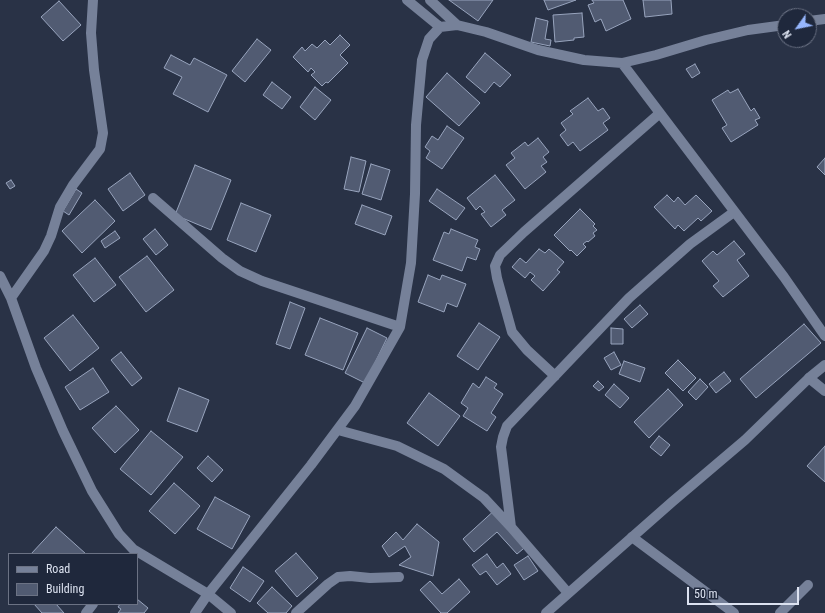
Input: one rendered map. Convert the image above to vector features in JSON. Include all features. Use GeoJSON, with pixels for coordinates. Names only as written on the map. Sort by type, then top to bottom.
{"type":"FeatureCollection","features":[{"type":"Feature","properties":{"kind":"street"},"geometry":{"type":"LineString","coordinates":[[11,298],[44,252],[51,236],[60,207],[66,196],[100,149],[103,133],[94,70],[91,33],[93,0]]}},
{"type":"Feature","properties":{"kind":"street"},"geometry":{"type":"LineString","coordinates":[[407,0],[440,27]]}},
{"type":"Feature","properties":{"kind":"street"},"geometry":{"type":"LineString","coordinates":[[430,0],[457,25]]}},
{"type":"Feature","properties":{"kind":"street"},"geometry":{"type":"LineString","coordinates":[[195,613],[208,594],[338,430],[355,406],[400,327],[411,263],[415,194],[416,125],[422,60],[429,39],[440,27],[457,25],[486,32],[538,50],[584,60],[622,63],[656,55],[706,40],[777,25]]}},
{"type":"Feature","properties":{"kind":"street"},"geometry":{"type":"LineString","coordinates":[[622,63],[784,277],[825,336]]}},
{"type":"Feature","properties":{"kind":"street"},"geometry":{"type":"LineString","coordinates":[[554,376],[527,350],[512,332],[496,278],[495,266],[500,255],[524,232],[660,112]]}},
{"type":"Feature","properties":{"kind":"street"},"geometry":{"type":"LineString","coordinates":[[153,198],[222,258],[240,271],[262,281],[400,327]]}},
{"type":"Feature","properties":{"kind":"street"},"geometry":{"type":"LineString","coordinates":[[511,527],[501,447],[502,437],[507,426],[629,298],[690,244],[734,212]]}},
{"type":"Feature","properties":{"kind":"street"},"geometry":{"type":"LineString","coordinates":[[0,276],[11,298],[36,368],[63,431],[92,491],[131,552]]}},
{"type":"Feature","properties":{"kind":"street"},"geometry":{"type":"LineString","coordinates":[[546,613],[745,440],[809,378],[825,365]]}},
{"type":"Feature","properties":{"kind":"street"},"geometry":{"type":"LineString","coordinates":[[809,378],[825,391]]}},
{"type":"Feature","properties":{"kind":"street"},"geometry":{"type":"LineString","coordinates":[[338,430],[397,446],[444,469],[484,498],[568,593]]}},
{"type":"Feature","properties":{"kind":"street"},"geometry":{"type":"LineString","coordinates":[[632,537],[734,613]]}},
{"type":"Feature","properties":{"kind":"street"},"geometry":{"type":"LineString","coordinates":[[138,556],[208,594],[232,613]]}},
{"type":"Feature","properties":{"kind":"street"},"geometry":{"type":"LineString","coordinates":[[296,613],[338,577],[400,577]]}},
{"type":"Feature","properties":{"kind":"street"},"geometry":{"type":"LineString","coordinates":[[780,613],[808,585]]}},
{"type":"Feature","properties":{"kind":"street"},"geometry":{"type":"LineString","coordinates":[[86,613],[92,605]]}},
{"type":"Feature","properties":{"kind":"building"},"geometry":{"type":"Polygon","coordinates":[[[449,0],[493,0],[478,21],[449,0]]]}},
{"type":"Feature","properties":{"kind":"building"},"geometry":{"type":"Polygon","coordinates":[[[544,0],[576,0],[548,10],[544,0]]]}},
{"type":"Feature","properties":{"kind":"building"},"geometry":{"type":"Polygon","coordinates":[[[592,0],[623,0],[631,19],[606,31],[601,19],[595,22],[588,5],[594,3],[592,0]]]}},
{"type":"Feature","properties":{"kind":"building"},"geometry":{"type":"Polygon","coordinates":[[[643,0],[671,0],[672,14],[645,17],[643,0]]]}},
{"type":"Feature","properties":{"kind":"building"},"geometry":{"type":"Polygon","coordinates":[[[59,1],[81,25],[63,41],[41,17],[59,1]]]}},
{"type":"Feature","properties":{"kind":"building"},"geometry":{"type":"Polygon","coordinates":[[[582,13],[584,37],[574,38],[574,40],[555,42],[553,15],[582,13]]]}},
{"type":"Feature","properties":{"kind":"building"},"geometry":{"type":"Polygon","coordinates":[[[536,18],[548,21],[545,39],[551,40],[550,46],[531,42],[536,18]]]}},
{"type":"Feature","properties":{"kind":"building"},"geometry":{"type":"Polygon","coordinates":[[[340,35],[350,45],[340,55],[348,63],[328,83],[326,82],[322,86],[311,75],[315,72],[311,68],[308,72],[293,57],[302,47],[305,51],[312,44],[317,48],[325,40],[330,45],[340,35]]]}},
{"type":"Feature","properties":{"kind":"building"},"geometry":{"type":"Polygon","coordinates":[[[257,39],[271,50],[245,82],[232,71],[257,39]]]}},
{"type":"Feature","properties":{"kind":"building"},"geometry":{"type":"Polygon","coordinates":[[[485,53],[511,75],[500,87],[494,82],[485,93],[466,77],[485,53]]]}},
{"type":"Feature","properties":{"kind":"building"},"geometry":{"type":"Polygon","coordinates":[[[171,55],[190,65],[194,58],[227,75],[208,112],[173,94],[182,77],[164,68],[171,55]]]}},
{"type":"Feature","properties":{"kind":"building"},"geometry":{"type":"Polygon","coordinates":[[[695,64],[700,73],[692,78],[686,69],[695,64]]]}},
{"type":"Feature","properties":{"kind":"building"},"geometry":{"type":"Polygon","coordinates":[[[447,73],[480,103],[459,126],[426,97],[447,73]]]}},
{"type":"Feature","properties":{"kind":"building"},"geometry":{"type":"Polygon","coordinates":[[[272,82],[291,97],[282,109],[263,95],[272,82]]]}},
{"type":"Feature","properties":{"kind":"building"},"geometry":{"type":"Polygon","coordinates":[[[315,87],[331,100],[315,120],[300,107],[315,87]]]}},
{"type":"Feature","properties":{"kind":"building"},"geometry":{"type":"Polygon","coordinates":[[[738,89],[751,111],[754,108],[760,118],[755,120],[758,125],[731,142],[722,128],[727,125],[712,100],[728,90],[730,93],[738,89]]]}},
{"type":"Feature","properties":{"kind":"building"},"geometry":{"type":"Polygon","coordinates":[[[588,98],[598,111],[603,108],[610,118],[603,123],[608,130],[580,151],[573,142],[568,146],[560,135],[566,130],[561,123],[573,114],[570,111],[588,98]]]}},
{"type":"Feature","properties":{"kind":"building"},"geometry":{"type":"Polygon","coordinates":[[[447,126],[464,138],[442,169],[426,158],[430,151],[425,147],[432,136],[438,140],[447,126]]]}},
{"type":"Feature","properties":{"kind":"building"},"geometry":{"type":"Polygon","coordinates":[[[538,138],[549,152],[543,157],[547,162],[541,166],[546,172],[525,189],[506,165],[515,158],[511,153],[525,142],[528,146],[538,138]]]}},
{"type":"Feature","properties":{"kind":"building"},"geometry":{"type":"Polygon","coordinates":[[[351,157],[366,161],[359,192],[344,189],[351,157]]]}},
{"type":"Feature","properties":{"kind":"building"},"geometry":{"type":"Polygon","coordinates":[[[825,158],[825,175],[817,167],[825,158]]]}},
{"type":"Feature","properties":{"kind":"building"},"geometry":{"type":"Polygon","coordinates":[[[371,164],[390,170],[381,200],[362,194],[371,164]]]}},
{"type":"Feature","properties":{"kind":"building"},"geometry":{"type":"Polygon","coordinates":[[[195,165],[231,180],[211,230],[175,215],[195,165]]]}},
{"type":"Feature","properties":{"kind":"building"},"geometry":{"type":"Polygon","coordinates":[[[130,173],[145,195],[123,211],[108,189],[130,173]]]}},
{"type":"Feature","properties":{"kind":"building"},"geometry":{"type":"Polygon","coordinates":[[[495,175],[515,200],[502,210],[506,215],[491,227],[481,214],[485,212],[480,206],[476,210],[467,198],[495,175]]]}},
{"type":"Feature","properties":{"kind":"building"},"geometry":{"type":"Polygon","coordinates":[[[11,180],[15,186],[10,189],[6,183],[11,180]]]}},
{"type":"Feature","properties":{"kind":"building"},"geometry":{"type":"Polygon","coordinates":[[[76,189],[82,193],[69,215],[63,211],[76,189]]]}},
{"type":"Feature","properties":{"kind":"building"},"geometry":{"type":"Polygon","coordinates":[[[437,189],[465,208],[456,220],[429,201],[437,189]]]}},
{"type":"Feature","properties":{"kind":"building"},"geometry":{"type":"Polygon","coordinates":[[[667,195],[674,202],[678,197],[685,205],[696,195],[712,211],[701,221],[698,218],[684,231],[678,225],[675,229],[654,207],[667,195]]]}},
{"type":"Feature","properties":{"kind":"building"},"geometry":{"type":"Polygon","coordinates":[[[95,200],[115,221],[82,253],[62,231],[95,200]]]}},
{"type":"Feature","properties":{"kind":"building"},"geometry":{"type":"Polygon","coordinates":[[[241,203],[271,215],[256,252],[227,240],[241,203]]]}},
{"type":"Feature","properties":{"kind":"building"},"geometry":{"type":"Polygon","coordinates":[[[362,205],[392,216],[385,235],[355,224],[362,205]]]}},
{"type":"Feature","properties":{"kind":"building"},"geometry":{"type":"Polygon","coordinates":[[[580,209],[595,224],[593,226],[597,230],[593,233],[595,236],[583,244],[586,247],[577,256],[554,235],[580,209]]]}},
{"type":"Feature","properties":{"kind":"building"},"geometry":{"type":"Polygon","coordinates":[[[155,229],[168,245],[156,255],[143,239],[155,229]]]}},
{"type":"Feature","properties":{"kind":"building"},"geometry":{"type":"Polygon","coordinates":[[[451,229],[478,240],[475,247],[480,249],[476,260],[467,257],[462,271],[433,260],[444,232],[449,234],[451,229]]]}},
{"type":"Feature","properties":{"kind":"building"},"geometry":{"type":"Polygon","coordinates":[[[115,231],[120,238],[105,248],[101,241],[115,231]]]}},
{"type":"Feature","properties":{"kind":"building"},"geometry":{"type":"Polygon","coordinates":[[[734,241],[745,254],[737,260],[749,276],[723,297],[713,286],[719,281],[702,261],[713,251],[717,255],[734,241]]]}},
{"type":"Feature","properties":{"kind":"building"},"geometry":{"type":"Polygon","coordinates":[[[539,249],[545,253],[549,249],[564,262],[557,270],[560,272],[543,291],[531,280],[535,276],[530,272],[525,278],[512,267],[520,258],[526,263],[539,249]]]}},
{"type":"Feature","properties":{"kind":"building"},"geometry":{"type":"Polygon","coordinates":[[[147,256],[174,290],[146,312],[119,277],[147,256]]]}},
{"type":"Feature","properties":{"kind":"building"},"geometry":{"type":"Polygon","coordinates":[[[95,258],[116,285],[94,302],[73,275],[95,258]]]}},
{"type":"Feature","properties":{"kind":"building"},"geometry":{"type":"Polygon","coordinates":[[[428,275],[440,280],[442,275],[466,284],[457,307],[447,303],[444,312],[418,302],[428,275]]]}},
{"type":"Feature","properties":{"kind":"building"},"geometry":{"type":"Polygon","coordinates":[[[290,302],[305,308],[290,349],[276,344],[290,302]]]}},
{"type":"Feature","properties":{"kind":"building"},"geometry":{"type":"Polygon","coordinates":[[[640,305],[648,314],[632,328],[624,319],[640,305]]]}},
{"type":"Feature","properties":{"kind":"building"},"geometry":{"type":"Polygon","coordinates":[[[73,315],[99,348],[70,371],[44,338],[73,315]]]}},
{"type":"Feature","properties":{"kind":"building"},"geometry":{"type":"Polygon","coordinates":[[[320,318],[358,333],[343,370],[305,355],[320,318]]]}},
{"type":"Feature","properties":{"kind":"building"},"geometry":{"type":"Polygon","coordinates":[[[479,323],[500,337],[478,370],[457,356],[479,323]]]}},
{"type":"Feature","properties":{"kind":"building"},"geometry":{"type":"Polygon","coordinates":[[[804,324],[821,343],[756,398],[740,379],[804,324]]]}},
{"type":"Feature","properties":{"kind":"building"},"geometry":{"type":"Polygon","coordinates":[[[367,328],[387,338],[365,383],[345,373],[367,328]]]}},
{"type":"Feature","properties":{"kind":"building"},"geometry":{"type":"Polygon","coordinates":[[[611,328],[623,329],[623,344],[611,344],[611,328]]]}},
{"type":"Feature","properties":{"kind":"building"},"geometry":{"type":"Polygon","coordinates":[[[121,352],[142,378],[132,386],[111,360],[121,352]]]}},
{"type":"Feature","properties":{"kind":"building"},"geometry":{"type":"Polygon","coordinates":[[[614,352],[621,365],[611,370],[604,358],[614,352]]]}},
{"type":"Feature","properties":{"kind":"building"},"geometry":{"type":"Polygon","coordinates":[[[678,360],[696,378],[683,391],[665,373],[678,360]]]}},
{"type":"Feature","properties":{"kind":"building"},"geometry":{"type":"Polygon","coordinates":[[[624,361],[645,368],[640,382],[619,374],[624,361]]]}},
{"type":"Feature","properties":{"kind":"building"},"geometry":{"type":"Polygon","coordinates":[[[93,368],[109,392],[80,410],[65,387],[93,368]]]}},
{"type":"Feature","properties":{"kind":"building"},"geometry":{"type":"Polygon","coordinates":[[[724,372],[731,381],[716,393],[709,384],[724,372]]]}},
{"type":"Feature","properties":{"kind":"building"},"geometry":{"type":"Polygon","coordinates":[[[486,377],[497,384],[494,388],[503,394],[491,413],[496,417],[487,431],[463,416],[468,408],[461,403],[473,383],[479,388],[486,377]]]}},
{"type":"Feature","properties":{"kind":"building"},"geometry":{"type":"Polygon","coordinates":[[[700,379],[708,387],[696,400],[688,392],[700,379]]]}},
{"type":"Feature","properties":{"kind":"building"},"geometry":{"type":"Polygon","coordinates":[[[598,381],[604,387],[599,391],[593,386],[598,381]]]}},
{"type":"Feature","properties":{"kind":"building"},"geometry":{"type":"Polygon","coordinates":[[[614,384],[629,398],[620,408],[605,395],[614,384]]]}},
{"type":"Feature","properties":{"kind":"building"},"geometry":{"type":"Polygon","coordinates":[[[179,388],[209,400],[197,432],[167,421],[179,388]]]}},
{"type":"Feature","properties":{"kind":"building"},"geometry":{"type":"Polygon","coordinates":[[[668,389],[683,405],[649,438],[634,422],[668,389]]]}},
{"type":"Feature","properties":{"kind":"building"},"geometry":{"type":"Polygon","coordinates":[[[429,393],[460,416],[438,446],[407,423],[429,393]]]}},
{"type":"Feature","properties":{"kind":"building"},"geometry":{"type":"Polygon","coordinates":[[[116,406],[139,430],[115,453],[92,428],[116,406]]]}},
{"type":"Feature","properties":{"kind":"building"},"geometry":{"type":"Polygon","coordinates":[[[151,431],[183,457],[151,495],[120,469],[151,431]]]}},
{"type":"Feature","properties":{"kind":"building"},"geometry":{"type":"Polygon","coordinates":[[[659,436],[670,445],[661,456],[650,447],[659,436]]]}},
{"type":"Feature","properties":{"kind":"building"},"geometry":{"type":"Polygon","coordinates":[[[825,446],[825,482],[807,466],[825,446]]]}},
{"type":"Feature","properties":{"kind":"building"},"geometry":{"type":"Polygon","coordinates":[[[208,456],[223,470],[212,482],[197,468],[208,456]]]}},
{"type":"Feature","properties":{"kind":"building"},"geometry":{"type":"Polygon","coordinates":[[[174,483],[200,506],[175,534],[149,511],[174,483]]]}},
{"type":"Feature","properties":{"kind":"building"},"geometry":{"type":"Polygon","coordinates":[[[215,497],[250,516],[232,549],[197,529],[215,497]]]}},
{"type":"Feature","properties":{"kind":"building"},"geometry":{"type":"Polygon","coordinates":[[[497,508],[529,544],[517,554],[497,532],[474,552],[463,539],[497,508]]]}},
{"type":"Feature","properties":{"kind":"building"},"geometry":{"type":"Polygon","coordinates":[[[417,524],[439,542],[433,576],[399,565],[411,557],[405,546],[389,557],[382,546],[396,532],[403,540],[417,524]]]}},
{"type":"Feature","properties":{"kind":"building"},"geometry":{"type":"Polygon","coordinates":[[[56,527],[85,553],[32,553],[56,527]]]}},
{"type":"Feature","properties":{"kind":"building"},"geometry":{"type":"Polygon","coordinates":[[[296,553],[318,578],[297,597],[275,571],[296,553]]]}},
{"type":"Feature","properties":{"kind":"building"},"geometry":{"type":"Polygon","coordinates":[[[487,554],[497,568],[503,563],[511,574],[497,585],[486,571],[480,575],[472,565],[487,554]]]}},
{"type":"Feature","properties":{"kind":"building"},"geometry":{"type":"Polygon","coordinates":[[[528,556],[538,571],[524,580],[514,565],[528,556]]]}},
{"type":"Feature","properties":{"kind":"building"},"geometry":{"type":"Polygon","coordinates":[[[243,567],[264,581],[250,602],[230,588],[243,567]]]}},
{"type":"Feature","properties":{"kind":"building"},"geometry":{"type":"Polygon","coordinates":[[[459,579],[470,592],[447,613],[441,613],[420,590],[430,581],[442,594],[459,579]]]}},
{"type":"Feature","properties":{"kind":"building"},"geometry":{"type":"Polygon","coordinates":[[[272,587],[292,606],[286,613],[268,613],[257,603],[272,587]]]}},
{"type":"Feature","properties":{"kind":"building"},"geometry":{"type":"Polygon","coordinates":[[[138,600],[148,608],[144,613],[118,613],[121,609],[118,607],[119,605],[138,605],[138,600]]]}},
{"type":"Feature","properties":{"kind":"building"},"geometry":{"type":"Polygon","coordinates":[[[35,605],[57,605],[64,613],[42,613],[35,605]]]}}]}
